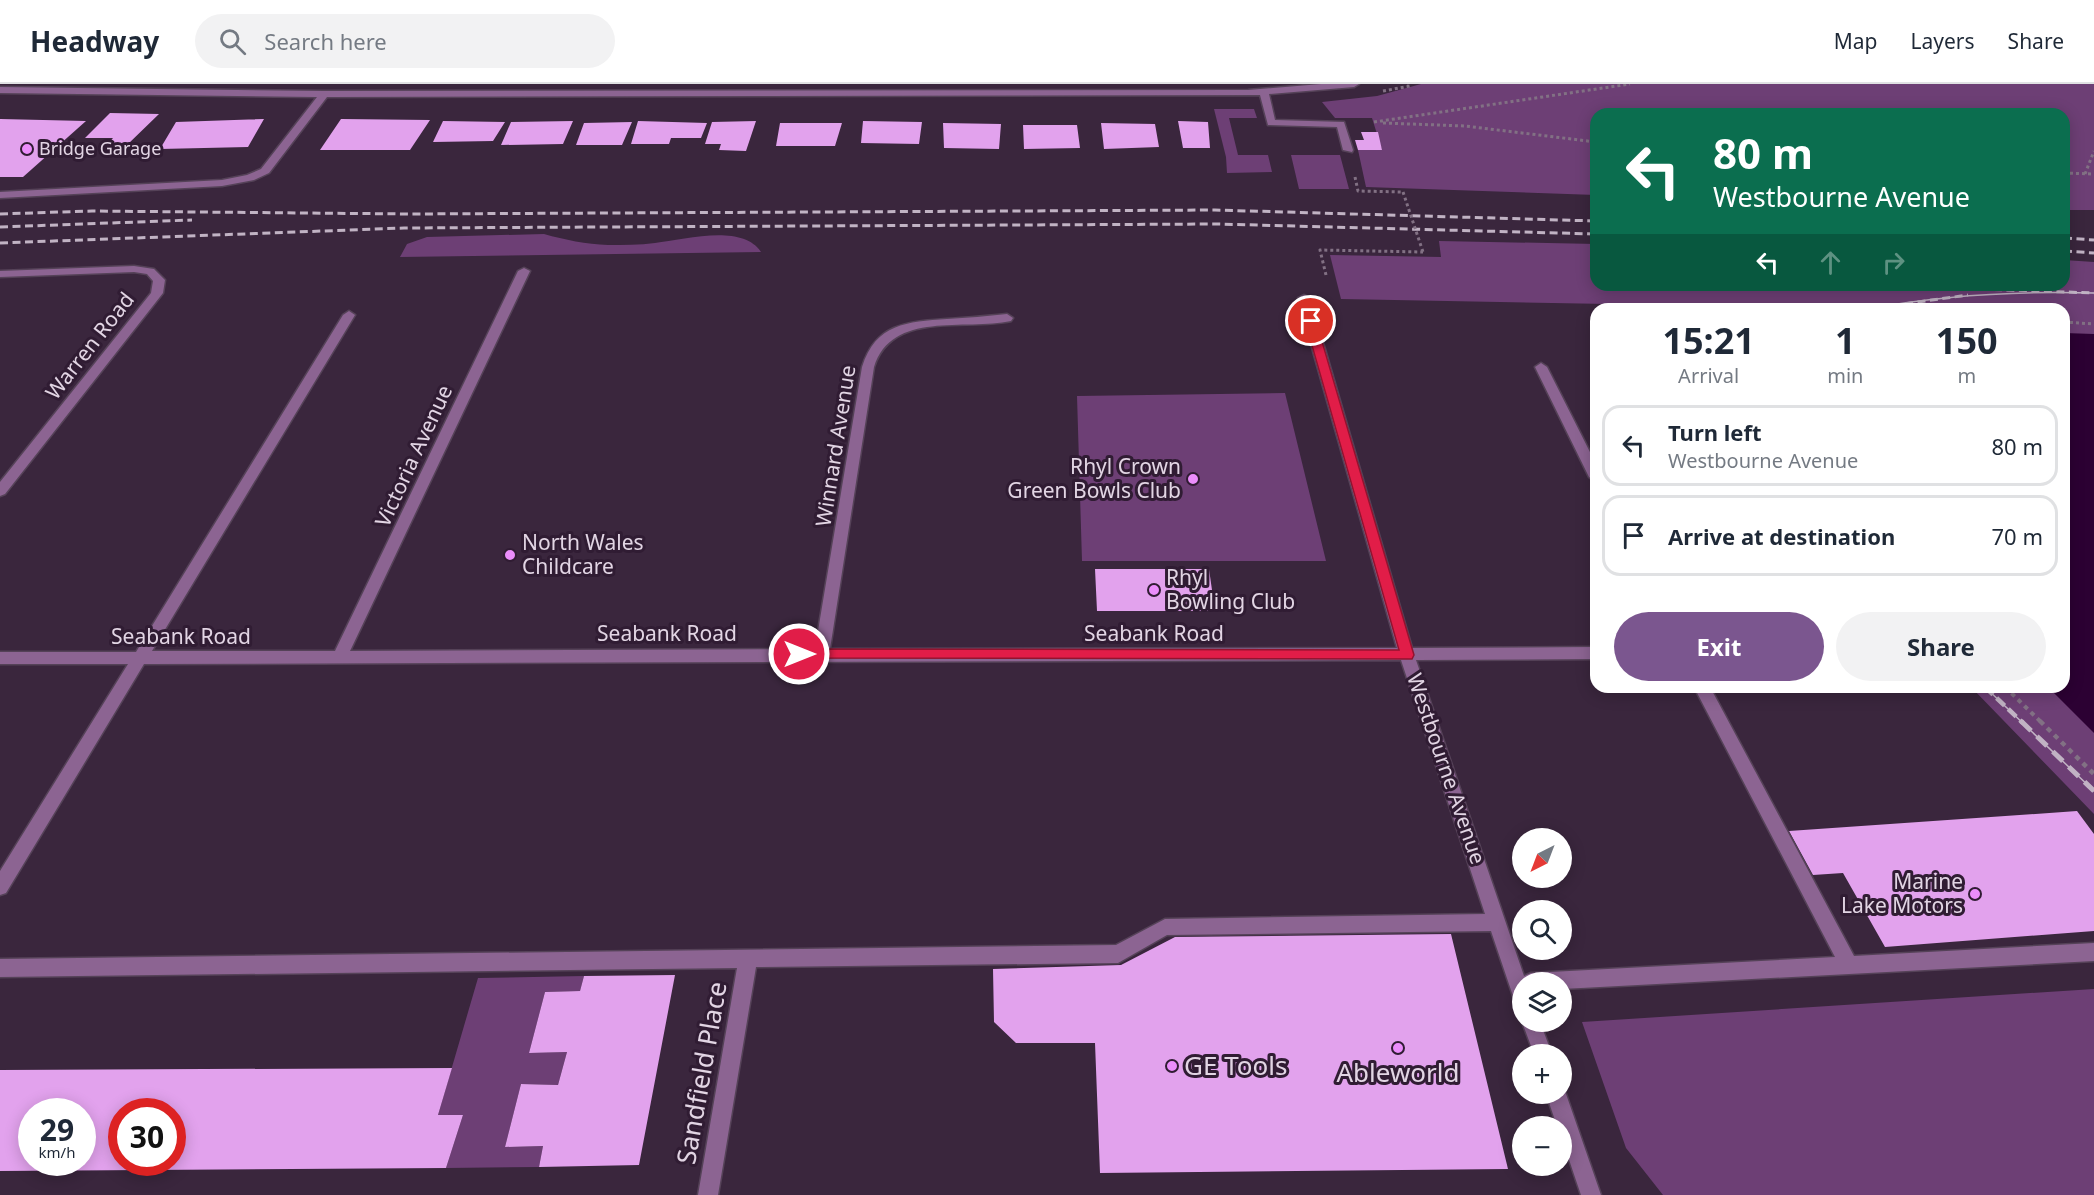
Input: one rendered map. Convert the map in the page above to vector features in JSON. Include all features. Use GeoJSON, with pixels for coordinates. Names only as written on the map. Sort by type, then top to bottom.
{"type":"FeatureCollection","features":[{"type":"Feature","properties":{"kind":"street"},"geometry":{"type":"LineString","coordinates":[[0,90],[9,84]]}},
{"type":"Feature","properties":{"kind":"street"},"geometry":{"type":"LineString","coordinates":[[357,94],[365,84]]}},
{"type":"Feature","properties":{"kind":"street"},"geometry":{"type":"LineString","coordinates":[[0,90],[357,94],[667,88],[1031,88],[1247,89],[1264,93],[1354,84]]}},
{"type":"Feature","properties":{"kind":"street"},"geometry":{"type":"LineString","coordinates":[[1264,93],[1271,123],[1341,124],[1348,150]]}},
{"type":"Feature","properties":{"kind":"street"},"geometry":{"type":"LineString","coordinates":[[0,195],[178,187],[250,178],[265,171],[324,94]]}},
{"type":"Feature","properties":{"kind":"street","name":"Warren Road"},"geometry":{"type":"LineString","coordinates":[[0,274],[90,269],[150,271],[159,280],[157,293],[0,491]]}},
{"type":"Feature","properties":{"kind":"street","name":"Victoria Avenue"},"geometry":{"type":"LineString","coordinates":[[340,657],[524,271]]}},
{"type":"Feature","properties":{"kind":"street","name":"Westbourne Avenue"},"geometry":{"type":"LineString","coordinates":[[1304,298],[1407,655],[1497,922],[1517,972]]}},
{"type":"Feature","properties":{"kind":"street"},"geometry":{"type":"LineString","coordinates":[[0,887],[349,315]]}},
{"type":"Feature","properties":{"kind":"street","name":"Winnard Avenue"},"geometry":{"type":"LineString","coordinates":[[822,654],[868,367],[873,351],[887,337],[906,327],[1007,318]]}},
{"type":"Feature","properties":{"kind":"street"},"geometry":{"type":"LineString","coordinates":[[1541,367],[1590,465]]}},
{"type":"Feature","properties":{"kind":"street","name":"Seabank Road"},"geometry":{"type":"LineString","coordinates":[[0,658],[1590,653]]}},
{"type":"Feature","properties":{"kind":"street"},"geometry":{"type":"LineString","coordinates":[[1705,693],[1849,965]]}},
{"type":"Feature","properties":{"kind":"street"},"geometry":{"type":"LineString","coordinates":[[0,968],[1118,954],[1165,927],[1497,922]]}},
{"type":"Feature","properties":{"kind":"street"},"geometry":{"type":"LineString","coordinates":[[1572,983],[2094,952]]}},
{"type":"Feature","properties":{"kind":"street","name":"Sandfield Place"},"geometry":{"type":"LineString","coordinates":[[708,1195],[748,959]]}},
{"type":"Feature","properties":{"kind":"street"},"geometry":{"type":"LineString","coordinates":[[1559,1104],[1591,1195]]}},
{"type":"Feature","properties":{"kind":"path"},"geometry":{"type":"LineString","coordinates":[[1590,141],[1465,126],[1374,122],[1630,84]]}},
{"type":"Feature","properties":{"kind":"path"},"geometry":{"type":"LineString","coordinates":[[2085,174],[2094,151]]}},
{"type":"Feature","properties":{"kind":"path"},"geometry":{"type":"LineString","coordinates":[[1326,250],[1423,252],[1403,192],[1358,191],[1353,170]]}},
{"type":"Feature","properties":{"kind":"path"},"geometry":{"type":"LineString","coordinates":[[2070,173],[2094,174]]}},
{"type":"Feature","properties":{"kind":"path"},"geometry":{"type":"LineString","coordinates":[[2070,322],[2094,324]]}},
{"type":"Feature","properties":{"kind":"path"},"geometry":{"type":"LineString","coordinates":[[2011,693],[2094,774]]}},
{"type":"Feature","properties":{"kind":"shaded area"},"geometry":{"type":"Polygon","coordinates":[[[1421,84],[2094,84],[2094,210],[2070,210],[2070,108],[1590,108],[1590,195],[1366,187],[1358,150],[1382,150],[1372,118],[1335,118],[1322,102],[1377,96],[1421,84]]]}},
{"type":"Feature","properties":{"kind":"shaded area"},"geometry":{"type":"Polygon","coordinates":[[[1214,109],[1254,109],[1257,118],[1229,118],[1238,155],[1268,155],[1272,172],[1227,173],[1226,157],[1214,109]]]}},
{"type":"Feature","properties":{"kind":"shaded area"},"geometry":{"type":"Polygon","coordinates":[[[1291,155],[1340,155],[1349,189],[1299,189],[1291,155]]]}},
{"type":"Feature","properties":{"kind":"shaded area"},"geometry":{"type":"Polygon","coordinates":[[[544,234],[608,245],[727,236],[752,243],[761,252],[400,257],[407,244],[427,237],[544,234]]]}},
{"type":"Feature","properties":{"kind":"shaded area"},"geometry":{"type":"Polygon","coordinates":[[[1439,241],[1590,244],[1590,291],[2070,291],[2070,260],[2094,262],[2094,814],[1977,693],[2070,693],[2070,303],[1590,304],[1341,299],[1330,255],[1441,257],[1439,241]]]}},
{"type":"Feature","properties":{"kind":"shaded area"},"geometry":{"type":"Polygon","coordinates":[[[2070,333],[2094,334],[2094,733],[2054,693],[2070,693],[2070,333]]]}},
{"type":"Feature","properties":{"kind":"shaded area","name":"Rhyl Crown Green Bowls Club"},"geometry":{"type":"Polygon","coordinates":[[[1285,393],[1326,561],[1082,561],[1077,396],[1285,393]]]}},
{"type":"Feature","properties":{"kind":"shaded area"},"geometry":{"type":"Polygon","coordinates":[[[584,976],[580,991],[545,992],[529,1053],[567,1052],[558,1085],[521,1084],[505,1147],[543,1146],[539,1167],[446,1168],[463,1115],[438,1115],[478,978],[584,976]]]}},
{"type":"Feature","properties":{"kind":"shaded area"},"geometry":{"type":"Polygon","coordinates":[[[2094,989],[2094,1195],[1663,1195],[1626,1148],[1582,1022],[2094,989]]]}},
{"type":"Feature","properties":{"kind":"building"},"geometry":{"type":"Polygon","coordinates":[[[110,113],[159,114],[127,145],[107,145],[113,138],[85,138],[110,113]]]}},
{"type":"Feature","properties":{"kind":"building","name":"Bridge Garage"},"geometry":{"type":"Polygon","coordinates":[[[0,119],[86,121],[23,177],[0,177],[0,119]]]}},
{"type":"Feature","properties":{"kind":"building"},"geometry":{"type":"Polygon","coordinates":[[[264,119],[248,147],[160,149],[176,122],[264,119]]]}},
{"type":"Feature","properties":{"kind":"building"},"geometry":{"type":"Polygon","coordinates":[[[341,119],[430,120],[410,150],[320,150],[341,119]]]}},
{"type":"Feature","properties":{"kind":"building"},"geometry":{"type":"Polygon","coordinates":[[[443,121],[505,122],[493,141],[433,142],[443,121]]]}},
{"type":"Feature","properties":{"kind":"building"},"geometry":{"type":"Polygon","coordinates":[[[573,121],[563,144],[501,145],[511,122],[573,121]]]}},
{"type":"Feature","properties":{"kind":"building"},"geometry":{"type":"Polygon","coordinates":[[[638,121],[707,123],[701,138],[671,138],[669,144],[631,144],[638,121]]]}},
{"type":"Feature","properties":{"kind":"building"},"geometry":{"type":"Polygon","coordinates":[[[756,121],[746,151],[719,150],[721,144],[705,144],[712,122],[756,121]]]}},
{"type":"Feature","properties":{"kind":"building"},"geometry":{"type":"Polygon","coordinates":[[[863,121],[922,122],[919,144],[861,143],[863,121]]]}},
{"type":"Feature","properties":{"kind":"building"},"geometry":{"type":"Polygon","coordinates":[[[1178,121],[1208,122],[1210,148],[1183,148],[1178,121]]]}},
{"type":"Feature","properties":{"kind":"building"},"geometry":{"type":"Polygon","coordinates":[[[632,122],[622,145],[576,145],[584,123],[632,122]]]}},
{"type":"Feature","properties":{"kind":"building"},"geometry":{"type":"Polygon","coordinates":[[[780,123],[842,123],[835,146],[776,146],[780,123]]]}},
{"type":"Feature","properties":{"kind":"building"},"geometry":{"type":"Polygon","coordinates":[[[943,123],[1001,124],[999,149],[944,148],[943,123]]]}},
{"type":"Feature","properties":{"kind":"building"},"geometry":{"type":"Polygon","coordinates":[[[1101,123],[1155,124],[1159,147],[1104,149],[1101,123]]]}},
{"type":"Feature","properties":{"kind":"building"},"geometry":{"type":"Polygon","coordinates":[[[1023,125],[1077,125],[1080,148],[1024,149],[1023,125]]]}},
{"type":"Feature","properties":{"kind":"building"},"geometry":{"type":"Polygon","coordinates":[[[1361,132],[1378,132],[1382,150],[1358,150],[1355,140],[1364,140],[1361,132]]]}},
{"type":"Feature","properties":{"kind":"building","name":"Rhyl Bowling Club"},"geometry":{"type":"Polygon","coordinates":[[[1095,569],[1209,569],[1215,611],[1097,611],[1095,569]]]}},
{"type":"Feature","properties":{"kind":"building","name":"Marine Lake Motors"},"geometry":{"type":"Polygon","coordinates":[[[2077,811],[2094,834],[2094,931],[1885,947],[1843,873],[1813,875],[1789,831],[2077,811]]]}},
{"type":"Feature","properties":{"kind":"building"},"geometry":{"type":"Polygon","coordinates":[[[1451,934],[1508,1169],[1100,1173],[1095,1043],[1016,1043],[994,1022],[993,969],[1121,965],[1175,937],[1451,934]]]}},
{"type":"Feature","properties":{"kind":"building"},"geometry":{"type":"Polygon","coordinates":[[[675,975],[639,1165],[539,1167],[543,1146],[505,1147],[521,1084],[558,1085],[567,1052],[529,1053],[545,992],[580,991],[584,976],[675,975]]]}},
{"type":"Feature","properties":{"kind":"building"},"geometry":{"type":"Polygon","coordinates":[[[452,1068],[438,1115],[463,1115],[446,1168],[186,1170],[186,1098],[108,1098],[108,1170],[96,1170],[96,1098],[18,1098],[18,1171],[0,1171],[0,1070],[452,1068]]]}},
{"type":"Feature","properties":{"kind":"tram line"},"geometry":{"type":"LineString","coordinates":[[1905,303],[1981,295],[2094,293]]}},
{"type":"Feature","properties":{"kind":"tram line"},"geometry":{"type":"LineString","coordinates":[[1991,693],[2094,791]]}},
{"type":"Feature","properties":{"kind":"railway"},"geometry":{"type":"LineString","coordinates":[[0,214],[92,211],[411,214],[1215,210],[1590,221]]}},
{"type":"Feature","properties":{"kind":"railway"},"geometry":{"type":"LineString","coordinates":[[0,227],[192,220]]}},
{"type":"Feature","properties":{"kind":"railway"},"geometry":{"type":"LineString","coordinates":[[0,243],[404,228],[1217,224],[1590,234]]}},
{"type":"Feature","properties":{"kind":"railway"},"geometry":{"type":"LineString","coordinates":[[2070,238],[2094,240]]}},
{"type":"Feature","properties":{"kind":"railway"},"geometry":{"type":"LineString","coordinates":[[2070,251],[2094,253]]}},
{"type":"Feature","properties":{"kind":"railway"},"geometry":{"type":"LineString","coordinates":[[2038,291],[2094,293]]}},
{"type":"Feature","properties":{"kind":"railway"},"geometry":{"type":"LineString","coordinates":[[1911,303],[1968,295]]}},
{"type":"Feature","properties":{"kind":"railway"},"geometry":{"type":"LineString","coordinates":[[1991,693],[2023,723]]}},
{"type":"Feature","properties":{"kind":"railway"},"geometry":{"type":"LineString","coordinates":[[2021,721],[2094,791]]}},
{"type":"Feature","properties":{"kind":"place","name":"Bridge Garage"},"geometry":{"type":"Point","coordinates":[27,149]}},
{"type":"Feature","properties":{"kind":"place","name":"Rhyl Crown Green Bowls Club"},"geometry":{"type":"Point","coordinates":[1193,479]}},
{"type":"Feature","properties":{"kind":"place","name":"North Wales Childcare"},"geometry":{"type":"Point","coordinates":[510,555]}},
{"type":"Feature","properties":{"kind":"place","name":"Rhyl Bowling Club"},"geometry":{"type":"Point","coordinates":[1154,590]}},
{"type":"Feature","properties":{"kind":"place","name":"Marine Lake Motors"},"geometry":{"type":"Point","coordinates":[1975,894]}},
{"type":"Feature","properties":{"kind":"place","name":"Ableworld"},"geometry":{"type":"Point","coordinates":[1398,1048]}},
{"type":"Feature","properties":{"kind":"place","name":"GE Tools"},"geometry":{"type":"Point","coordinates":[1172,1066]}},
{"type":"Feature","properties":{"kind":"route"},"geometry":{"type":"LineString","coordinates":[[799,654],[1407,655],[1311,321]]}}]}
